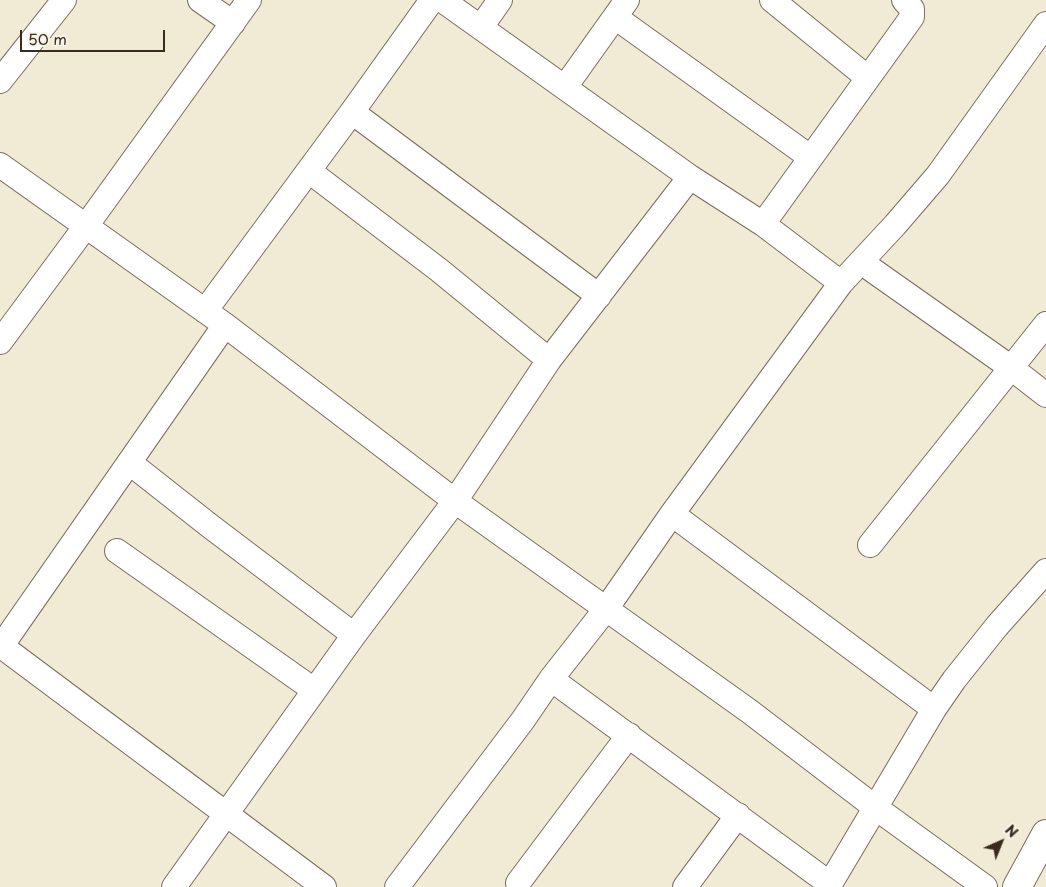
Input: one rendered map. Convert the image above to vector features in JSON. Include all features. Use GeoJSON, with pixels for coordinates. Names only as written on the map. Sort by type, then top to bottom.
{"type":"FeatureCollection","features":[{"type":"Feature","properties":{"kind":"main road"},"geometry":{"type":"LineString","coordinates":[[1017,887],[1046,834]]}},
{"type":"Feature","properties":{"kind":"street"},"geometry":{"type":"LineString","coordinates":[[200,0],[233,23]]}},
{"type":"Feature","properties":{"kind":"street"},"geometry":{"type":"LineString","coordinates":[[0,342],[249,0]]}},
{"type":"Feature","properties":{"kind":"street"},"geometry":{"type":"LineString","coordinates":[[205,311],[432,0]]}},
{"type":"Feature","properties":{"kind":"street"},"geometry":{"type":"LineString","coordinates":[[442,0],[690,178],[763,224],[841,283]]}},
{"type":"Feature","properties":{"kind":"street"},"geometry":{"type":"LineString","coordinates":[[482,27],[500,0]]}},
{"type":"Feature","properties":{"kind":"street"},"geometry":{"type":"LineString","coordinates":[[772,0],[868,78]]}},
{"type":"Feature","properties":{"kind":"street"},"geometry":{"type":"LineString","coordinates":[[763,224],[912,17],[912,8],[904,0]]}},
{"type":"Feature","properties":{"kind":"street"},"geometry":{"type":"LineString","coordinates":[[0,81],[55,3]]}},
{"type":"Feature","properties":{"kind":"street"},"geometry":{"type":"LineString","coordinates":[[565,87],[621,9],[810,157]]}},
{"type":"Feature","properties":{"kind":"street"},"geometry":{"type":"LineString","coordinates":[[397,887],[606,609],[672,514],[841,283],[938,175],[1043,33]]}},
{"type":"Feature","properties":{"kind":"street"},"geometry":{"type":"LineString","coordinates":[[352,112],[599,296]]}},
{"type":"Feature","properties":{"kind":"street"},"geometry":{"type":"LineString","coordinates":[[0,165],[225,325],[456,501],[749,711],[876,808],[985,887]]}},
{"type":"Feature","properties":{"kind":"street"},"geometry":{"type":"LineString","coordinates":[[309,171],[439,270],[549,360]]}},
{"type":"Feature","properties":{"kind":"street"},"geometry":{"type":"LineString","coordinates":[[174,887],[354,635],[456,501],[549,360],[690,178]]}},
{"type":"Feature","properties":{"kind":"street"},"geometry":{"type":"LineString","coordinates":[[861,262],[1010,367],[1046,395]]}},
{"type":"Feature","properties":{"kind":"street"},"geometry":{"type":"LineString","coordinates":[[870,545],[1046,324]]}},
{"type":"Feature","properties":{"kind":"street"},"geometry":{"type":"LineString","coordinates":[[225,325],[1,646],[226,812],[324,887]]}},
{"type":"Feature","properties":{"kind":"street"},"geometry":{"type":"LineString","coordinates":[[130,463],[354,635]]}},
{"type":"Feature","properties":{"kind":"street"},"geometry":{"type":"LineString","coordinates":[[672,514],[934,709]]}},
{"type":"Feature","properties":{"kind":"street"},"geometry":{"type":"LineString","coordinates":[[117,551],[314,690]]}},
{"type":"Feature","properties":{"kind":"street"},"geometry":{"type":"LineString","coordinates":[[552,679],[738,815],[830,886],[934,709],[971,657],[1046,571]]}},
{"type":"Feature","properties":{"kind":"street"},"geometry":{"type":"LineString","coordinates":[[518,883],[629,735]]}},
{"type":"Feature","properties":{"kind":"street"},"geometry":{"type":"LineString","coordinates":[[685,887],[738,815]]}}]}
